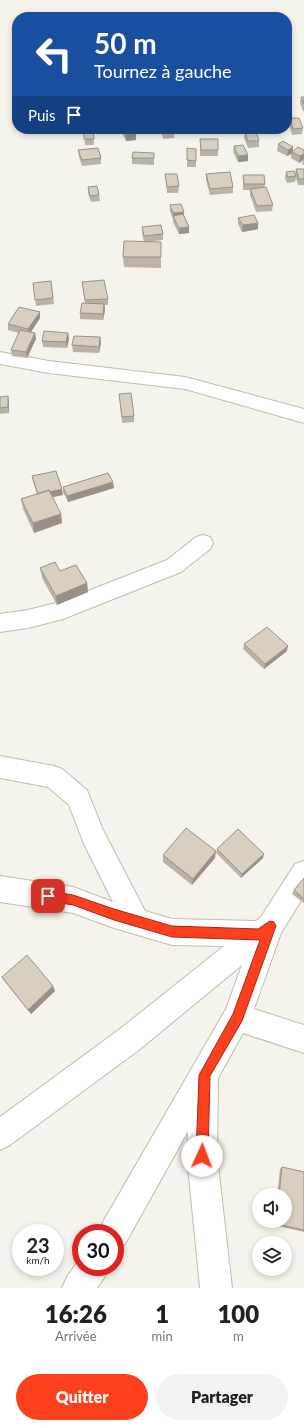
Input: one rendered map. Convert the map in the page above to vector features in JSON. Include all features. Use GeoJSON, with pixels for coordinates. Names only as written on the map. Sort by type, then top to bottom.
{"type":"FeatureCollection","features":[{"type":"Feature","properties":{"kind":"street"},"geometry":{"type":"LineString","coordinates":[[0,358],[49,367],[186,383],[304,416]]}},
{"type":"Feature","properties":{"kind":"street"},"geometry":{"type":"LineString","coordinates":[[0,623],[28,619],[63,610],[174,566],[203,543]]}},
{"type":"Feature","properties":{"kind":"street"},"geometry":{"type":"LineString","coordinates":[[0,767],[54,778],[78,798],[93,836],[136,922]]}},
{"type":"Feature","properties":{"kind":"street"},"geometry":{"type":"LineString","coordinates":[[0,1135],[130,1039],[265,930],[304,873]]}},
{"type":"Feature","properties":{"kind":"street"},"geometry":{"type":"LineString","coordinates":[[0,889],[73,900],[136,922],[172,932],[265,930]]}},
{"type":"Feature","properties":{"kind":"street"},"geometry":{"type":"LineString","coordinates":[[119,1224],[238,1017],[265,930]]}},
{"type":"Feature","properties":{"kind":"street"},"geometry":{"type":"LineString","coordinates":[[238,1017],[304,1039]]}},
{"type":"Feature","properties":{"kind":"street"},"geometry":{"type":"LineString","coordinates":[[204,1075],[202,1156],[216,1288]]}},
{"type":"Feature","properties":{"kind":"street"},"geometry":{"type":"LineString","coordinates":[[78,1288],[87,1276]]}},
{"type":"Feature","properties":{"kind":"building"},"geometry":{"type":"Polygon","coordinates":[[[301,97],[304,97],[304,104],[301,97]]]}},
{"type":"Feature","properties":{"kind":"building"},"geometry":{"type":"Polygon","coordinates":[[[292,118],[299,118],[303,128],[293,129],[292,118]]]}},
{"type":"Feature","properties":{"kind":"building"},"geometry":{"type":"Polygon","coordinates":[[[84,134],[94,134],[94,139],[84,139],[84,134]]]}},
{"type":"Feature","properties":{"kind":"building"},"geometry":{"type":"Polygon","coordinates":[[[246,134],[257,134],[259,141],[248,141],[246,134]]]}},
{"type":"Feature","properties":{"kind":"building"},"geometry":{"type":"Polygon","coordinates":[[[200,139],[218,139],[218,150],[201,150],[200,139]]]}},
{"type":"Feature","properties":{"kind":"building"},"geometry":{"type":"Polygon","coordinates":[[[283,141],[293,147],[288,150],[278,144],[283,141]]]}},
{"type":"Feature","properties":{"kind":"building"},"geometry":{"type":"Polygon","coordinates":[[[243,145],[248,155],[238,156],[234,146],[243,145]]]}},
{"type":"Feature","properties":{"kind":"building"},"geometry":{"type":"Polygon","coordinates":[[[298,147],[304,150],[304,154],[300,156],[292,152],[298,147]]]}},
{"type":"Feature","properties":{"kind":"building"},"geometry":{"type":"Polygon","coordinates":[[[98,148],[101,158],[82,160],[78,150],[98,148]]]}},
{"type":"Feature","properties":{"kind":"building"},"geometry":{"type":"Polygon","coordinates":[[[187,148],[196,149],[196,161],[187,160],[187,148]]]}},
{"type":"Feature","properties":{"kind":"building"},"geometry":{"type":"Polygon","coordinates":[[[133,152],[154,153],[154,158],[132,158],[133,152]]]}},
{"type":"Feature","properties":{"kind":"building"},"geometry":{"type":"Polygon","coordinates":[[[296,169],[304,169],[304,179],[299,179],[296,169]]]}},
{"type":"Feature","properties":{"kind":"building"},"geometry":{"type":"Polygon","coordinates":[[[294,171],[296,176],[288,177],[286,172],[294,171]]]}},
{"type":"Feature","properties":{"kind":"building"},"geometry":{"type":"Polygon","coordinates":[[[230,172],[233,187],[210,189],[206,174],[230,172]]]}},
{"type":"Feature","properties":{"kind":"building"},"geometry":{"type":"Polygon","coordinates":[[[165,174],[177,174],[179,186],[167,187],[165,174]]]}},
{"type":"Feature","properties":{"kind":"building"},"geometry":{"type":"Polygon","coordinates":[[[243,175],[264,175],[265,184],[244,184],[243,175]]]}},
{"type":"Feature","properties":{"kind":"building"},"geometry":{"type":"Polygon","coordinates":[[[97,186],[99,195],[90,196],[88,187],[97,186]]]}},
{"type":"Feature","properties":{"kind":"building"},"geometry":{"type":"Polygon","coordinates":[[[266,187],[273,205],[257,206],[250,189],[266,187]]]}},
{"type":"Feature","properties":{"kind":"building"},"geometry":{"type":"Polygon","coordinates":[[[181,204],[184,212],[173,213],[170,205],[181,204]]]}},
{"type":"Feature","properties":{"kind":"building"},"geometry":{"type":"Polygon","coordinates":[[[183,214],[189,227],[179,228],[173,216],[183,214]]]}},
{"type":"Feature","properties":{"kind":"building"},"geometry":{"type":"Polygon","coordinates":[[[254,215],[258,223],[243,225],[238,218],[254,215]]]}},
{"type":"Feature","properties":{"kind":"building"},"geometry":{"type":"Polygon","coordinates":[[[161,225],[163,234],[144,236],[142,227],[161,225]]]}},
{"type":"Feature","properties":{"kind":"building"},"geometry":{"type":"Polygon","coordinates":[[[124,241],[161,242],[161,257],[123,257],[124,241]]]}},
{"type":"Feature","properties":{"kind":"building"},"geometry":{"type":"Polygon","coordinates":[[[104,280],[108,299],[85,300],[82,282],[104,280]]]}},
{"type":"Feature","properties":{"kind":"building"},"geometry":{"type":"Polygon","coordinates":[[[51,281],[53,298],[35,300],[33,283],[51,281]]]}},
{"type":"Feature","properties":{"kind":"building"},"geometry":{"type":"Polygon","coordinates":[[[82,303],[104,304],[103,314],[80,313],[82,303]]]}},
{"type":"Feature","properties":{"kind":"building"},"geometry":{"type":"Polygon","coordinates":[[[19,307],[40,312],[28,329],[8,324],[19,307]]]}},
{"type":"Feature","properties":{"kind":"building"},"geometry":{"type":"Polygon","coordinates":[[[20,330],[35,333],[26,352],[11,350],[20,330]]]}},
{"type":"Feature","properties":{"kind":"building"},"geometry":{"type":"Polygon","coordinates":[[[44,331],[68,333],[66,342],[42,341],[44,331]]]}},
{"type":"Feature","properties":{"kind":"building"},"geometry":{"type":"Polygon","coordinates":[[[74,336],[100,337],[99,347],[72,345],[74,336]]]}},
{"type":"Feature","properties":{"kind":"building"},"geometry":{"type":"Polygon","coordinates":[[[131,393],[134,416],[122,417],[119,394],[131,393]]]}},
{"type":"Feature","properties":{"kind":"building"},"geometry":{"type":"Polygon","coordinates":[[[8,396],[8,407],[0,408],[0,397],[8,396]]]}},
{"type":"Feature","properties":{"kind":"building"},"geometry":{"type":"Polygon","coordinates":[[[56,471],[62,489],[50,492],[49,490],[38,494],[32,476],[56,471]]]}},
{"type":"Feature","properties":{"kind":"building"},"geometry":{"type":"Polygon","coordinates":[[[108,473],[113,482],[67,496],[63,487],[108,473]]]}},
{"type":"Feature","properties":{"kind":"building"},"geometry":{"type":"Polygon","coordinates":[[[49,490],[61,514],[33,523],[21,499],[49,490]]]}},
{"type":"Feature","properties":{"kind":"building"},"geometry":{"type":"Polygon","coordinates":[[[55,562],[60,571],[76,565],[87,583],[56,596],[40,568],[55,562]]]}},
{"type":"Feature","properties":{"kind":"building"},"geometry":{"type":"Polygon","coordinates":[[[267,627],[288,646],[265,664],[244,644],[267,627]]]}},
{"type":"Feature","properties":{"kind":"building"},"geometry":{"type":"Polygon","coordinates":[[[186,828],[216,851],[193,879],[163,855],[186,828]]]}},
{"type":"Feature","properties":{"kind":"building"},"geometry":{"type":"Polygon","coordinates":[[[238,829],[264,854],[242,874],[217,849],[238,829]]]}},
{"type":"Feature","properties":{"kind":"building"},"geometry":{"type":"Polygon","coordinates":[[[304,878],[304,899],[294,890],[304,878]]]}},
{"type":"Feature","properties":{"kind":"building"},"geometry":{"type":"Polygon","coordinates":[[[27,955],[53,986],[28,1010],[2,977],[27,955]]]}},
{"type":"Feature","properties":{"kind":"building"},"geometry":{"type":"Polygon","coordinates":[[[282,1167],[304,1172],[304,1230],[292,1227],[292,1188],[280,1188],[282,1167]]]}},
{"type":"Feature","properties":{"kind":"route"},"geometry":{"type":"LineString","coordinates":[[48,896],[73,900],[114,915],[172,932],[260,934],[270,926],[238,1017],[204,1075],[202,1156]]}}]}
